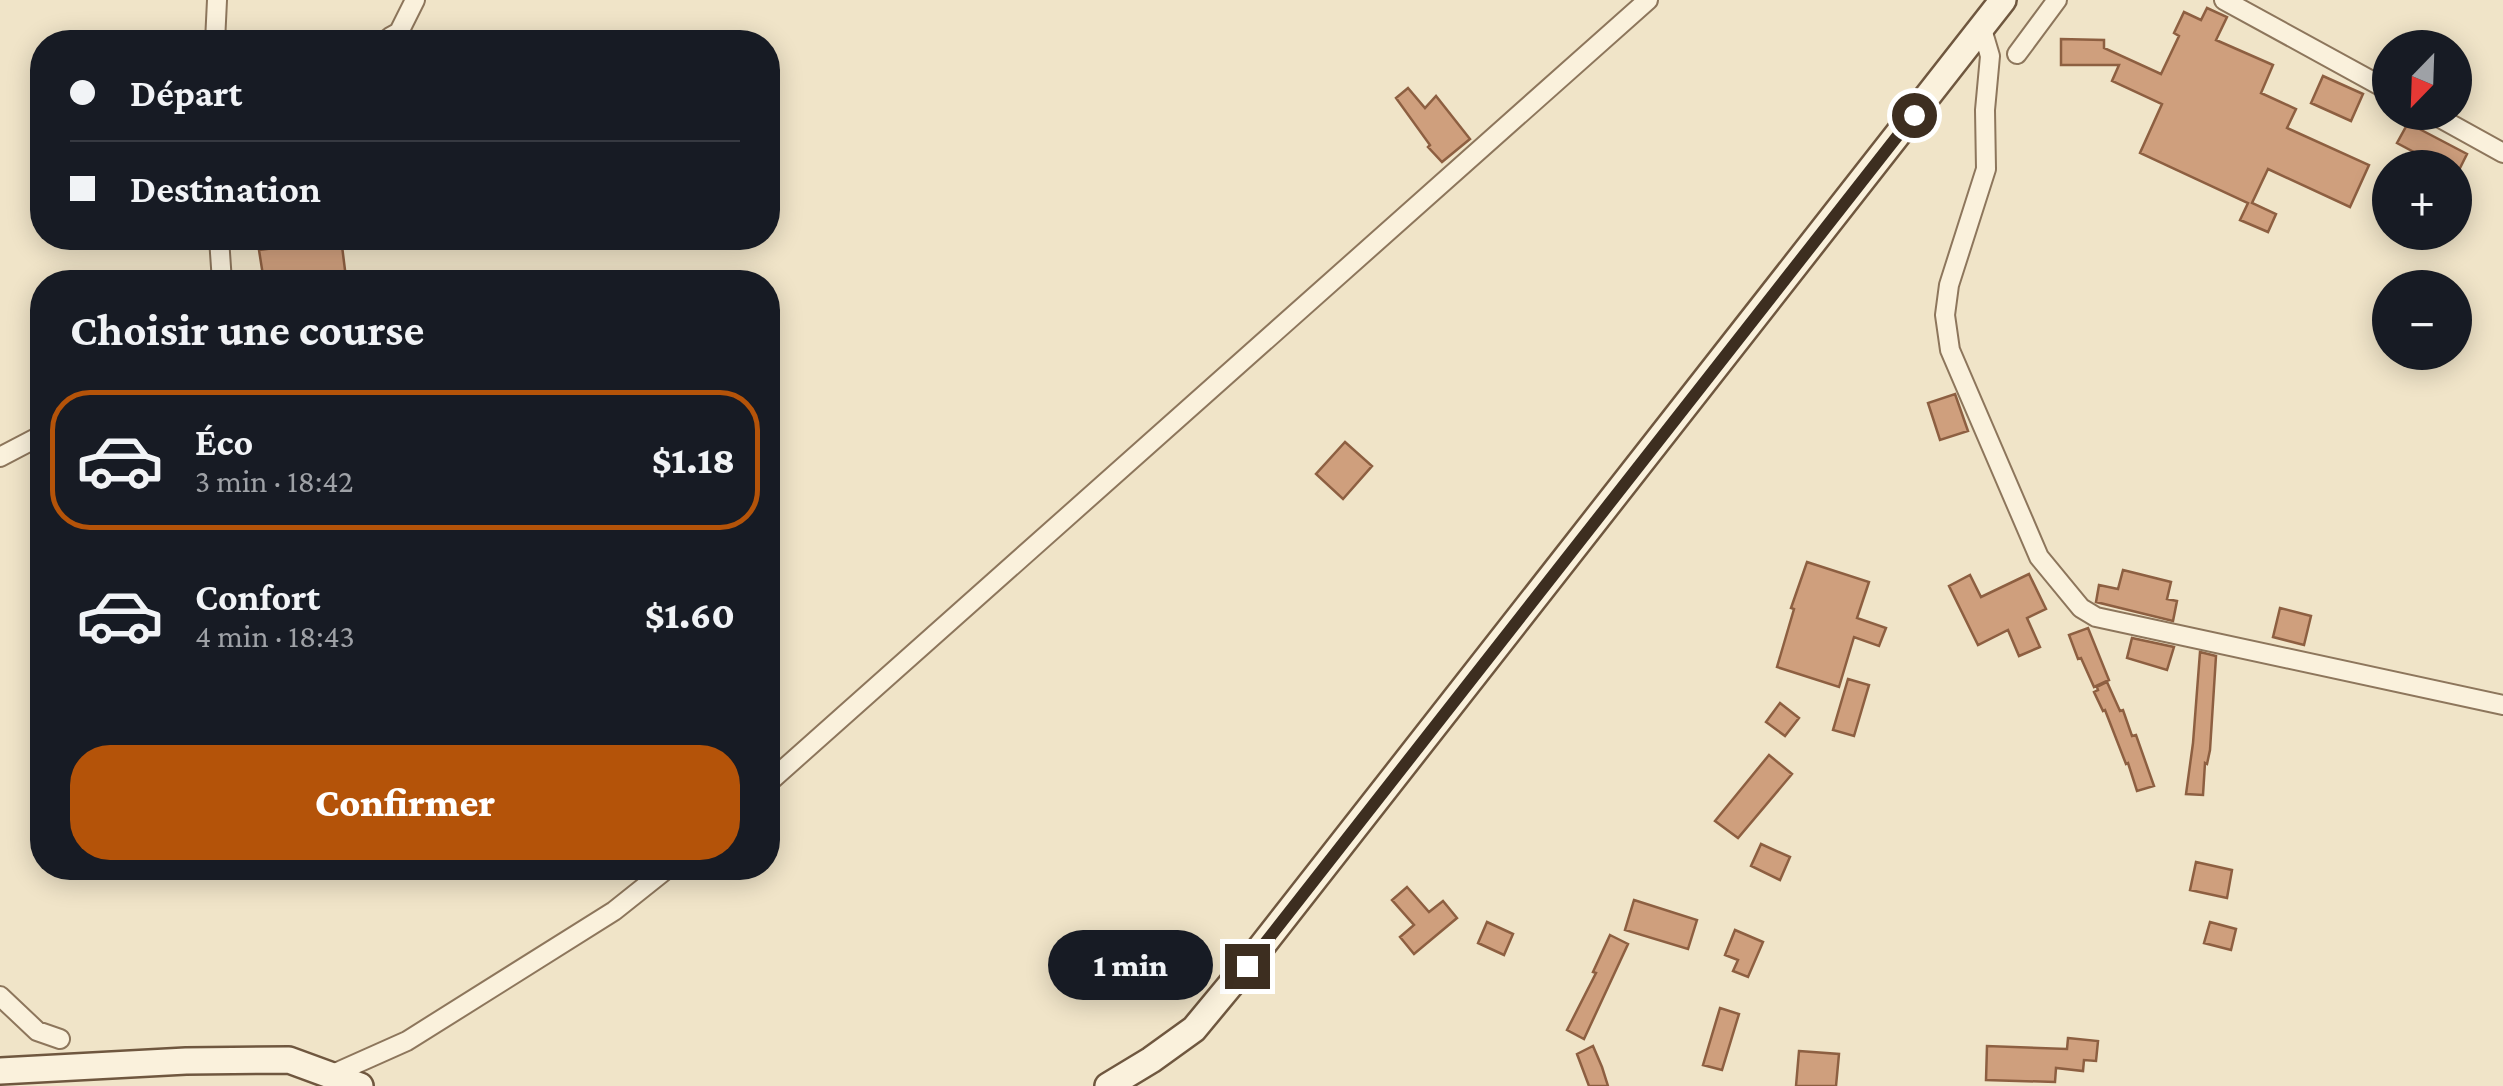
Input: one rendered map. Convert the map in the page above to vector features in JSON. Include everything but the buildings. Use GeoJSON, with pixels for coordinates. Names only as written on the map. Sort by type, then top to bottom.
{"type":"FeatureCollection","features":[{"type":"Feature","properties":{"kind":"street"},"geometry":{"type":"LineString","coordinates":[[216,30],[217,0]]}},
{"type":"Feature","properties":{"kind":"street"},"geometry":{"type":"LineString","coordinates":[[399,30],[415,0]]}},
{"type":"Feature","properties":{"kind":"street"},"geometry":{"type":"LineString","coordinates":[[780,772],[1648,0]]}},
{"type":"Feature","properties":{"kind":"street"},"geometry":{"type":"LineString","coordinates":[[1108,1086],[1194,1029],[1247,966],[2004,0]]}},
{"type":"Feature","properties":{"kind":"street"},"geometry":{"type":"LineString","coordinates":[[2017,54],[2057,0]]}},
{"type":"Feature","properties":{"kind":"street"},"geometry":{"type":"LineString","coordinates":[[2224,0],[2372,81]]}},
{"type":"Feature","properties":{"kind":"street"},"geometry":{"type":"LineString","coordinates":[[1982,29],[1990,56],[1985,110],[1986,170],[1950,285],[1945,315],[1950,350],[2039,557],[2082,608],[2096,617],[2503,705]]}},
{"type":"Feature","properties":{"kind":"street"},"geometry":{"type":"LineString","coordinates":[[2461,130],[2503,153]]}},
{"type":"Feature","properties":{"kind":"street"},"geometry":{"type":"LineString","coordinates":[[0,457],[30,441]]}},
{"type":"Feature","properties":{"kind":"street"},"geometry":{"type":"LineString","coordinates":[[333,1074],[406,1041],[614,911],[653,880]]}},
{"type":"Feature","properties":{"kind":"street"},"geometry":{"type":"LineString","coordinates":[[0,996],[37,1030],[60,1039]]}},
{"type":"Feature","properties":{"kind":"street"},"geometry":{"type":"LineString","coordinates":[[0,1071],[186,1060],[289,1060],[360,1086]]}},
{"type":"Feature","properties":{"kind":"route"},"geometry":{"type":"LineString","coordinates":[[1247,966],[1914,115]]}}]}
